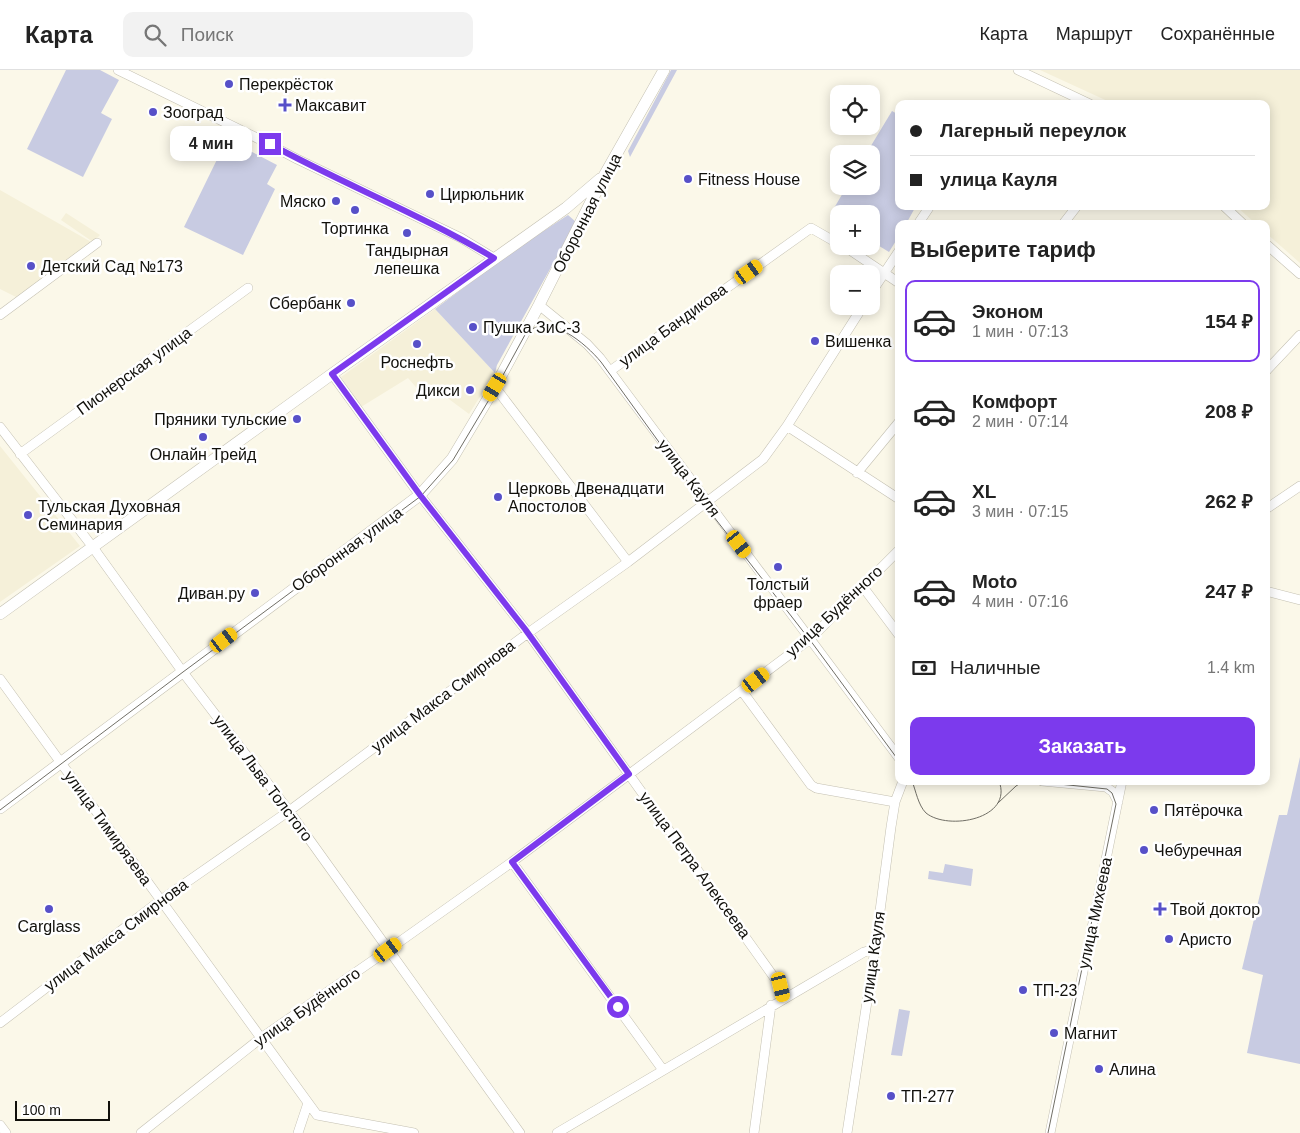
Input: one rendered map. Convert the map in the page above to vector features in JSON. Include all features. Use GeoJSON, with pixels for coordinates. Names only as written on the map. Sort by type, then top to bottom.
{"type":"FeatureCollection","features":[{"type":"Feature","properties":{"kind":"main road","name":"Оборонная улица"},"geometry":{"type":"LineString","coordinates":[[0,808],[420,495],[452,459],[495,387],[604,176],[664,70]]}},
{"type":"Feature","properties":{"kind":"main road"},"geometry":{"type":"LineString","coordinates":[[0,614],[92,546],[566,208],[604,176]]}},
{"type":"Feature","properties":{"kind":"main road"},"geometry":{"type":"LineString","coordinates":[[566,208],[575,212],[581,222]]}},
{"type":"Feature","properties":{"kind":"street"},"geometry":{"type":"LineString","coordinates":[[118,70],[448,231],[494,258]]}},
{"type":"Feature","properties":{"kind":"street"},"geometry":{"type":"LineString","coordinates":[[1018,70],[1082,100]]}},
{"type":"Feature","properties":{"kind":"street"},"geometry":{"type":"LineString","coordinates":[[1066,220],[1074,210]]}},
{"type":"Feature","properties":{"kind":"street"},"geometry":{"type":"LineString","coordinates":[[1227,210],[1235,220]]}},
{"type":"Feature","properties":{"kind":"street","name":"улица Бандикова"},"geometry":{"type":"LineString","coordinates":[[610,371],[811,228],[830,239]]}},
{"type":"Feature","properties":{"kind":"street"},"geometry":{"type":"LineString","coordinates":[[0,315],[97,243]]}},
{"type":"Feature","properties":{"kind":"street"},"geometry":{"type":"LineString","coordinates":[[1270,248],[1300,274]]}},
{"type":"Feature","properties":{"kind":"street"},"geometry":{"type":"LineString","coordinates":[[857,255],[895,280]]}},
{"type":"Feature","properties":{"kind":"street"},"geometry":{"type":"LineString","coordinates":[[880,279],[895,257]]}},
{"type":"Feature","properties":{"kind":"street","name":"Пионерская улица"},"geometry":{"type":"LineString","coordinates":[[20,454],[248,288]]}},
{"type":"Feature","properties":{"kind":"street","name":"улица Кауля"},"geometry":{"type":"LineString","coordinates":[[539,305],[587,344],[610,371],[895,753]]}},
{"type":"Feature","properties":{"kind":"street","name":"улица Макса Смирнова"},"geometry":{"type":"LineString","coordinates":[[0,1023],[161,900],[289,811],[528,633],[628,562],[763,459],[787,426],[857,315]]}},
{"type":"Feature","properties":{"kind":"street"},"geometry":{"type":"LineString","coordinates":[[1270,367],[1300,335]]}},
{"type":"Feature","properties":{"kind":"street","name":"улица Петра Алексеева"},"geometry":{"type":"LineString","coordinates":[[332,374],[420,495],[528,633],[781,987],[784,998]]}},
{"type":"Feature","properties":{"kind":"street"},"geometry":{"type":"LineString","coordinates":[[495,387],[628,562]]}},
{"type":"Feature","properties":{"kind":"street"},"geometry":{"type":"LineString","coordinates":[[787,426],[895,497]]}},
{"type":"Feature","properties":{"kind":"street","name":"улица Льва Толстого"},"geometry":{"type":"LineString","coordinates":[[0,427],[92,546],[182,671],[289,811],[520,1133]]}},
{"type":"Feature","properties":{"kind":"street"},"geometry":{"type":"LineString","coordinates":[[857,473],[895,427]]}},
{"type":"Feature","properties":{"kind":"street"},"geometry":{"type":"LineString","coordinates":[[1270,506],[1300,486]]}},
{"type":"Feature","properties":{"kind":"street","name":"улица Будённого"},"geometry":{"type":"LineString","coordinates":[[140,1133],[261,1038],[512,862],[810,639],[895,554]]}},
{"type":"Feature","properties":{"kind":"street"},"geometry":{"type":"LineString","coordinates":[[863,587],[895,631]]}},
{"type":"Feature","properties":{"kind":"street"},"geometry":{"type":"LineString","coordinates":[[1270,592],[1300,600]]}},
{"type":"Feature","properties":{"kind":"street","name":"улица Тимирязева"},"geometry":{"type":"LineString","coordinates":[[0,679],[317,1116],[414,1133]]}},
{"type":"Feature","properties":{"kind":"street"},"geometry":{"type":"LineString","coordinates":[[742,691],[811,785],[816,788],[895,802]]}},
{"type":"Feature","properties":{"kind":"street","name":"улица Кауля"},"geometry":{"type":"LineString","coordinates":[[847,1133],[895,802],[901,785]]}},
{"type":"Feature","properties":{"kind":"street"},"geometry":{"type":"LineString","coordinates":[[1085,785],[1106,787],[1113,792],[1118,804]]}},
{"type":"Feature","properties":{"kind":"street","name":"улица Михеева"},"geometry":{"type":"LineString","coordinates":[[1050,1133],[1121,785]]}},
{"type":"Feature","properties":{"kind":"street"},"geometry":{"type":"LineString","coordinates":[[512,862],[663,1070]]}},
{"type":"Feature","properties":{"kind":"street"},"geometry":{"type":"LineString","coordinates":[[557,1133],[771,1005],[864,952],[875,949]]}},
{"type":"Feature","properties":{"kind":"street"},"geometry":{"type":"LineString","coordinates":[[754,1133],[771,1005]]}},
{"type":"Feature","properties":{"kind":"street"},"geometry":{"type":"LineString","coordinates":[[298,1133],[308,1103]]}},
{"type":"Feature","properties":{"kind":"street"},"geometry":{"type":"LineString","coordinates":[[0,1125],[6,1133]]}},
{"type":"Feature","properties":{"kind":"shaded area"},"geometry":{"type":"Polygon","coordinates":[[[66,70],[100,70],[119,80],[101,113],[112,119],[83,177],[27,149],[66,70]]]}},
{"type":"Feature","properties":{"kind":"shaded area"},"geometry":{"type":"Polygon","coordinates":[[[671,70],[677,70],[630,157],[628,151],[671,70]]]}},
{"type":"Feature","properties":{"kind":"shaded area"},"geometry":{"type":"Polygon","coordinates":[[[1040,70],[1300,70],[1300,263],[1270,237],[1270,220],[1252,220],[1240,210],[1270,210],[1270,100],[1105,100],[1040,70]]]}},
{"type":"Feature","properties":{"kind":"shaded area"},"geometry":{"type":"Polygon","coordinates":[[[892,111],[895,113],[895,210],[914,210],[908,220],[895,220],[895,242],[889,252],[880,246],[880,205],[836,205],[842,195],[880,195],[880,145],[871,145],[877,135],[880,135],[880,131],[892,111]]]}},
{"type":"Feature","properties":{"kind":"shaded area"},"geometry":{"type":"Polygon","coordinates":[[[227,139],[277,165],[267,184],[275,189],[243,255],[184,227],[227,139]]]}},
{"type":"Feature","properties":{"kind":"shaded area","name":"Детский Сад №173"},"geometry":{"type":"Polygon","coordinates":[[[0,190],[93,243],[18,298],[0,289],[0,190]]]}},
{"type":"Feature","properties":{"kind":"shaded area"},"geometry":{"type":"Polygon","coordinates":[[[66,213],[100,235],[93,242],[61,220],[66,213]]]}},
{"type":"Feature","properties":{"kind":"shaded area"},"geometry":{"type":"Polygon","coordinates":[[[568,215],[576,222],[497,365],[495,373],[435,309],[513,251],[568,215]]]}},
{"type":"Feature","properties":{"kind":"shaded area"},"geometry":{"type":"Polygon","coordinates":[[[435,309],[495,373],[469,414],[438,391],[421,393],[408,378],[361,407],[341,377],[435,309]]]}},
{"type":"Feature","properties":{"kind":"shaded area","name":"Тульская Духовная Семинария"},"geometry":{"type":"Polygon","coordinates":[[[0,446],[80,546],[0,602],[0,446]]]}},
{"type":"Feature","properties":{"kind":"shaded area"},"geometry":{"type":"Polygon","coordinates":[[[1300,757],[1300,1064],[1247,1053],[1263,975],[1242,969],[1279,815],[1287,815],[1300,757]]]}},
{"type":"Feature","properties":{"kind":"shaded area"},"geometry":{"type":"Polygon","coordinates":[[[945,864],[973,869],[971,886],[928,879],[929,871],[943,873],[945,864]]]}},
{"type":"Feature","properties":{"kind":"shaded area"},"geometry":{"type":"Polygon","coordinates":[[[899,1009],[910,1011],[902,1056],[891,1055],[899,1009]]]}},
{"type":"Feature","properties":{"kind":"tram line"},"geometry":{"type":"LineString","coordinates":[[0,810],[421,496],[453,460],[526,333],[535,327],[546,326],[556,328],[577,339],[601,362],[703,503],[813,644],[895,756]]}},
{"type":"Feature","properties":{"kind":"tram line"},"geometry":{"type":"LineString","coordinates":[[913,785],[923,810],[936,818],[949,821],[963,821],[988,813],[997,805],[1001,794],[1000,785]]}},
{"type":"Feature","properties":{"kind":"tram line"},"geometry":{"type":"LineString","coordinates":[[998,803],[1018,785]]}},
{"type":"Feature","properties":{"kind":"tram line"},"geometry":{"type":"LineString","coordinates":[[1048,1133],[1116,804],[1112,793],[1107,789],[1068,785]]}},
{"type":"Feature","properties":{"kind":"place","name":"Перекрёсток"},"geometry":{"type":"Point","coordinates":[229,84]}},
{"type":"Feature","properties":{"kind":"place","name":"Максавит"},"geometry":{"type":"Point","coordinates":[285,105]}},
{"type":"Feature","properties":{"kind":"place","name":"Зооград"},"geometry":{"type":"Point","coordinates":[153,112]}},
{"type":"Feature","properties":{"kind":"place","name":"Fitness House"},"geometry":{"type":"Point","coordinates":[688,179]}},
{"type":"Feature","properties":{"kind":"place","name":"Цирюльник"},"geometry":{"type":"Point","coordinates":[430,194]}},
{"type":"Feature","properties":{"kind":"place","name":"Мяско"},"geometry":{"type":"Point","coordinates":[336,201]}},
{"type":"Feature","properties":{"kind":"place","name":"Тортинка"},"geometry":{"type":"Point","coordinates":[355,210]}},
{"type":"Feature","properties":{"kind":"place","name":"Тандырная лепешка"},"geometry":{"type":"Point","coordinates":[407,233]}},
{"type":"Feature","properties":{"kind":"place","name":"Детский Сад №173"},"geometry":{"type":"Point","coordinates":[31,266]}},
{"type":"Feature","properties":{"kind":"place","name":"Сбербанк"},"geometry":{"type":"Point","coordinates":[351,303]}},
{"type":"Feature","properties":{"kind":"place","name":"Пушка ЗиС-3"},"geometry":{"type":"Point","coordinates":[473,327]}},
{"type":"Feature","properties":{"kind":"place","name":"Вишенка"},"geometry":{"type":"Point","coordinates":[815,341]}},
{"type":"Feature","properties":{"kind":"place","name":"Роснефть"},"geometry":{"type":"Point","coordinates":[417,344]}},
{"type":"Feature","properties":{"kind":"place","name":"Дикси"},"geometry":{"type":"Point","coordinates":[470,390]}},
{"type":"Feature","properties":{"kind":"place","name":"Пряники тульские"},"geometry":{"type":"Point","coordinates":[297,419]}},
{"type":"Feature","properties":{"kind":"place","name":"Онлайн Трейд"},"geometry":{"type":"Point","coordinates":[203,437]}},
{"type":"Feature","properties":{"kind":"place","name":"Церковь Двенадцати Апостолов"},"geometry":{"type":"Point","coordinates":[498,497]}},
{"type":"Feature","properties":{"kind":"place","name":"Тульская Духовная Семинария"},"geometry":{"type":"Point","coordinates":[28,515]}},
{"type":"Feature","properties":{"kind":"place","name":"Толстый фраер"},"geometry":{"type":"Point","coordinates":[778,567]}},
{"type":"Feature","properties":{"kind":"place","name":"Диван.ру"},"geometry":{"type":"Point","coordinates":[255,593]}},
{"type":"Feature","properties":{"kind":"place","name":"Пятёрочка"},"geometry":{"type":"Point","coordinates":[1154,810]}},
{"type":"Feature","properties":{"kind":"place","name":"Чебуречная"},"geometry":{"type":"Point","coordinates":[1144,850]}},
{"type":"Feature","properties":{"kind":"place","name":"Carglass"},"geometry":{"type":"Point","coordinates":[49,909]}},
{"type":"Feature","properties":{"kind":"place","name":"Твой доктор"},"geometry":{"type":"Point","coordinates":[1160,909]}},
{"type":"Feature","properties":{"kind":"place","name":"Аристо"},"geometry":{"type":"Point","coordinates":[1169,939]}},
{"type":"Feature","properties":{"kind":"place","name":"ТП-23"},"geometry":{"type":"Point","coordinates":[1023,990]}},
{"type":"Feature","properties":{"kind":"place","name":"Магнит"},"geometry":{"type":"Point","coordinates":[1054,1033]}},
{"type":"Feature","properties":{"kind":"place","name":"Алина"},"geometry":{"type":"Point","coordinates":[1099,1069]}},
{"type":"Feature","properties":{"kind":"place","name":"ТП-277"},"geometry":{"type":"Point","coordinates":[891,1096]}},
{"type":"Feature","properties":{"kind":"route"},"geometry":{"type":"LineString","coordinates":[[270,144],[394,207],[461,238],[494,258],[332,374],[420,495],[525,629],[629,774],[512,862],[618,1007]]}}]}
